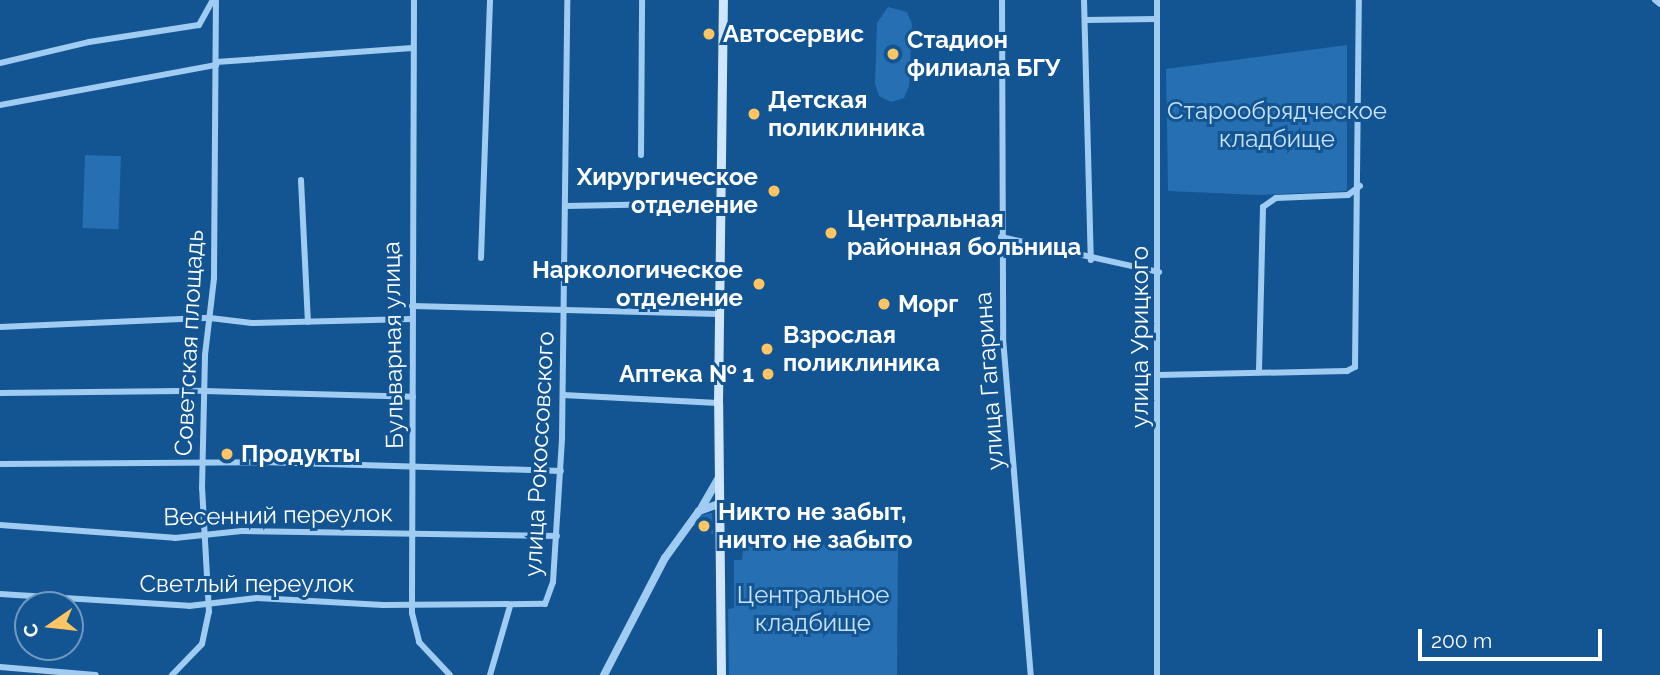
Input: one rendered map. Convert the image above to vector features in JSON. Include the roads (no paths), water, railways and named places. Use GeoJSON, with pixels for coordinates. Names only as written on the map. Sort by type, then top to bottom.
{"type":"FeatureCollection","features":[{"type":"Feature","properties":{"kind":"main road"},"geometry":{"type":"LineString","coordinates":[[721,675],[718,403],[723,0]]}},
{"type":"Feature","properties":{"kind":"street"},"geometry":{"type":"LineString","coordinates":[[0,63],[199,25],[214,0]]}},
{"type":"Feature","properties":{"kind":"street","name":"Советская площадь"},"geometry":{"type":"LineString","coordinates":[[172,675],[202,644],[209,600],[202,462],[210,318],[216,63],[214,0]]}},
{"type":"Feature","properties":{"kind":"street","name":"Бульварная улица"},"geometry":{"type":"LineString","coordinates":[[414,0],[412,601],[417,639],[450,675]]}},
{"type":"Feature","properties":{"kind":"street"},"geometry":{"type":"LineString","coordinates":[[481,258],[490,0]]}},
{"type":"Feature","properties":{"kind":"street","name":"улица Рокоссовского"},"geometry":{"type":"LineString","coordinates":[[536,606],[545,604],[551,594],[561,471],[567,0]]}},
{"type":"Feature","properties":{"kind":"street"},"geometry":{"type":"LineString","coordinates":[[641,155],[642,0]]}},
{"type":"Feature","properties":{"kind":"street","name":"улица Гагарина"},"geometry":{"type":"LineString","coordinates":[[1002,0],[1001,237],[1004,362],[1031,675]]}},
{"type":"Feature","properties":{"kind":"street"},"geometry":{"type":"LineString","coordinates":[[1084,0],[1091,260]]}},
{"type":"Feature","properties":{"kind":"street","name":"улица Урицкого"},"geometry":{"type":"LineString","coordinates":[[1157,0],[1157,675]]}},
{"type":"Feature","properties":{"kind":"street"},"geometry":{"type":"LineString","coordinates":[[1158,374],[1354,369],[1360,184],[1356,108],[1359,0]]}},
{"type":"Feature","properties":{"kind":"street"},"geometry":{"type":"LineString","coordinates":[[1655,0],[1660,4]]}},
{"type":"Feature","properties":{"kind":"street"},"geometry":{"type":"LineString","coordinates":[[1085,20],[1157,19]]}},
{"type":"Feature","properties":{"kind":"street"},"geometry":{"type":"LineString","coordinates":[[0,105],[216,63],[413,48]]}},
{"type":"Feature","properties":{"kind":"street"},"geometry":{"type":"LineString","coordinates":[[300,180],[308,322]]}},
{"type":"Feature","properties":{"kind":"street"},"geometry":{"type":"LineString","coordinates":[[1259,371],[1263,206],[1276,198],[1348,195],[1360,184]]}},
{"type":"Feature","properties":{"kind":"street"},"geometry":{"type":"LineString","coordinates":[[565,206],[721,203]]}},
{"type":"Feature","properties":{"kind":"street"},"geometry":{"type":"LineString","coordinates":[[1001,237],[1091,260],[1159,272]]}},
{"type":"Feature","properties":{"kind":"street"},"geometry":{"type":"LineString","coordinates":[[412,306],[719,314]]}},
{"type":"Feature","properties":{"kind":"street"},"geometry":{"type":"LineString","coordinates":[[0,327],[210,318],[226,323],[412,319]]}},
{"type":"Feature","properties":{"kind":"street"},"geometry":{"type":"LineString","coordinates":[[0,393],[204,391],[413,397]]}},
{"type":"Feature","properties":{"kind":"street"},"geometry":{"type":"LineString","coordinates":[[563,395],[718,403]]}},
{"type":"Feature","properties":{"kind":"street"},"geometry":{"type":"LineString","coordinates":[[0,464],[202,462],[561,471]]}},
{"type":"Feature","properties":{"kind":"street"},"geometry":{"type":"LineString","coordinates":[[604,675],[659,567],[718,479]]}},
{"type":"Feature","properties":{"kind":"street"},"geometry":{"type":"LineString","coordinates":[[695,515],[718,504]]}},
{"type":"Feature","properties":{"kind":"street","name":"Весенний переулок"},"geometry":{"type":"LineString","coordinates":[[0,525],[168,538],[204,534],[413,533],[557,536]]}},
{"type":"Feature","properties":{"kind":"street","name":"Светлый переулок"},"geometry":{"type":"LineString","coordinates":[[0,594],[189,606],[209,600],[412,601],[536,606]]}},
{"type":"Feature","properties":{"kind":"street"},"geometry":{"type":"LineString","coordinates":[[489,675],[510,606]]}},
{"type":"Feature","properties":{"kind":"street"},"geometry":{"type":"LineString","coordinates":[[0,667],[96,675]]}},
{"type":"Feature","properties":{"kind":"place","name":"Автосервис"},"geometry":{"type":"Point","coordinates":[709,34]}},
{"type":"Feature","properties":{"kind":"place","name":"Стадион филиала БГУ"},"geometry":{"type":"Point","coordinates":[893,54]}},
{"type":"Feature","properties":{"kind":"place","name":"Детская поликлиника"},"geometry":{"type":"Point","coordinates":[754,114]}},
{"type":"Feature","properties":{"kind":"place","name":"Хирургическое отделение"},"geometry":{"type":"Point","coordinates":[774,191]}},
{"type":"Feature","properties":{"kind":"place","name":"Центральная районная больница"},"geometry":{"type":"Point","coordinates":[831,233]}},
{"type":"Feature","properties":{"kind":"place","name":"Наркологическое отделение"},"geometry":{"type":"Point","coordinates":[759,284]}},
{"type":"Feature","properties":{"kind":"place","name":"Морг"},"geometry":{"type":"Point","coordinates":[884,304]}},
{"type":"Feature","properties":{"kind":"place","name":"Взрослая поликлиника"},"geometry":{"type":"Point","coordinates":[767,349]}},
{"type":"Feature","properties":{"kind":"place","name":"Аптека № 1"},"geometry":{"type":"Point","coordinates":[768,374]}},
{"type":"Feature","properties":{"kind":"place","name":"Продукты"},"geometry":{"type":"Point","coordinates":[227,454]}},
{"type":"Feature","properties":{"kind":"place","name":"Никто не забыт, ничто не забыто"},"geometry":{"type":"Point","coordinates":[704,526]}},
{"type":"Feature","properties":{"kind":"park label","name":"Старообрядческое кладбище"},"geometry":{"type":"Point","coordinates":[1277,125]}},
{"type":"Feature","properties":{"kind":"park label","name":"Центральное кладбище"},"geometry":{"type":"Point","coordinates":[813,609]}}]}
